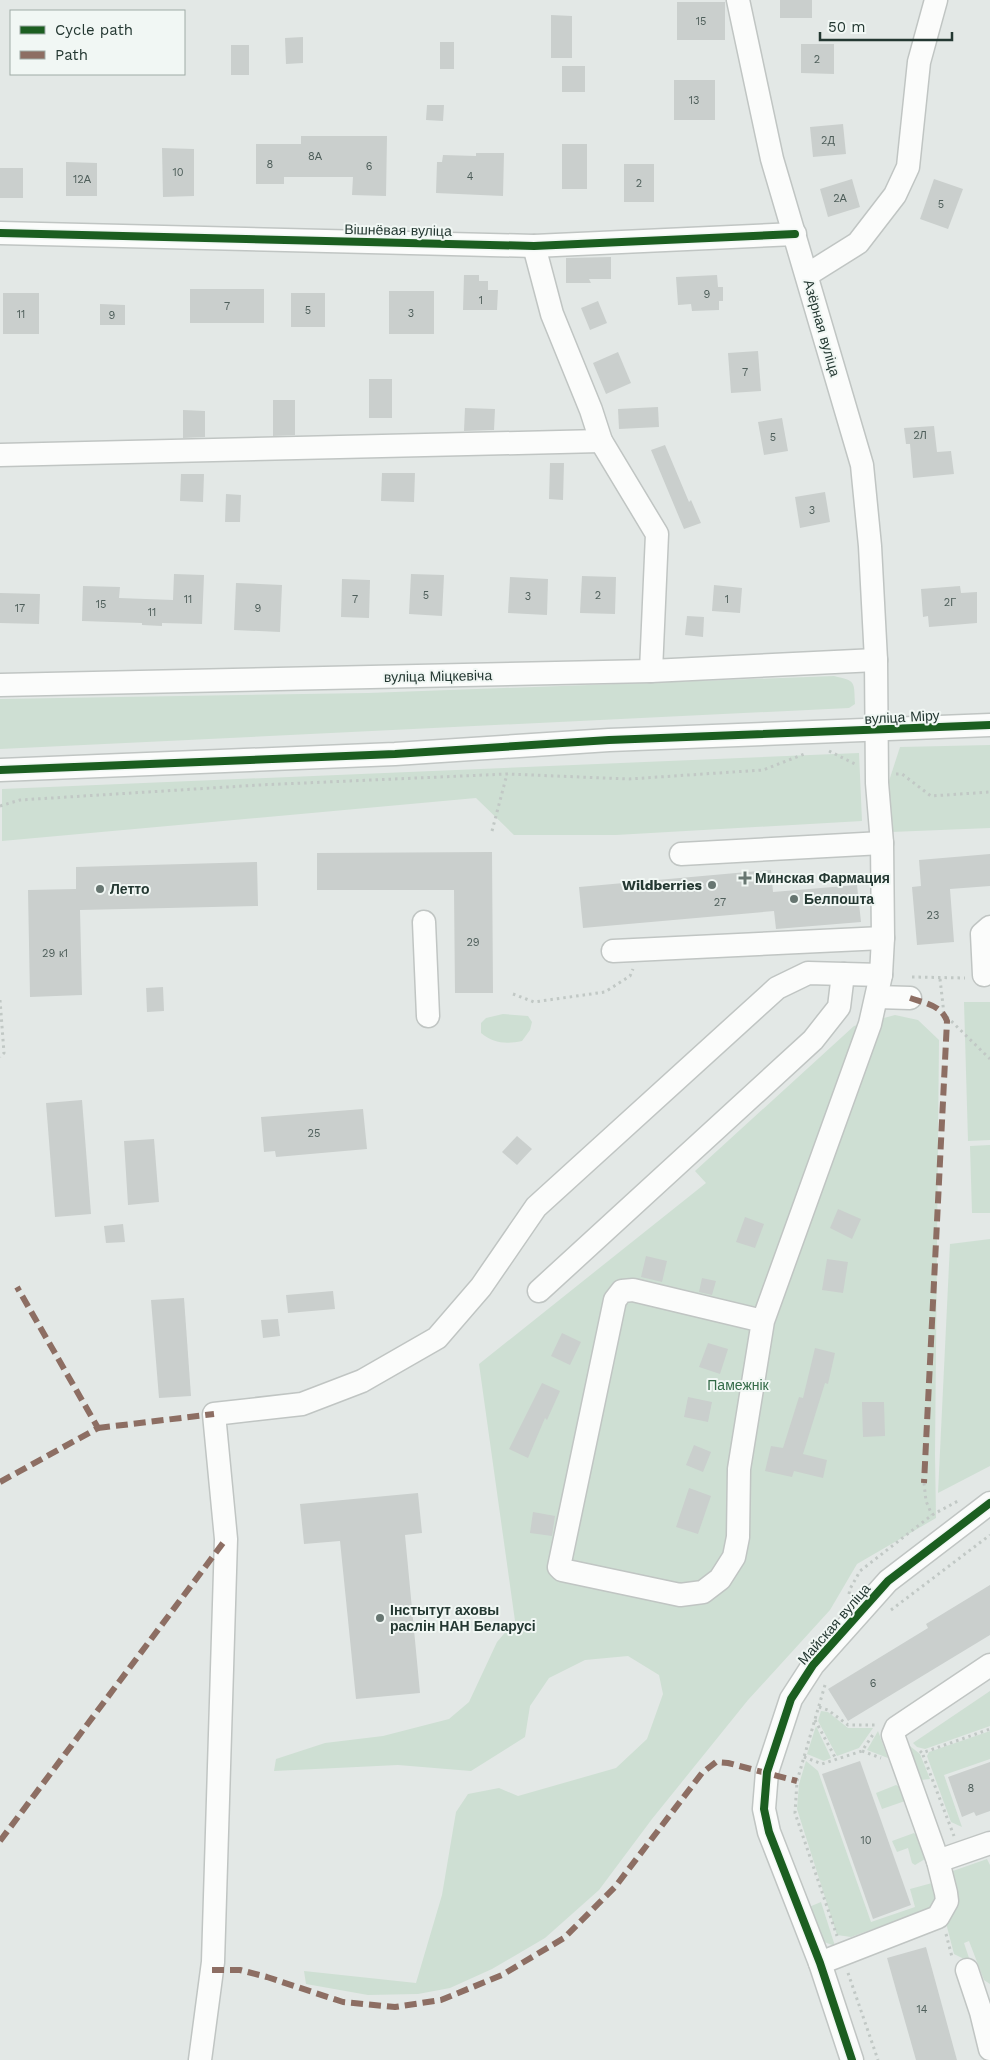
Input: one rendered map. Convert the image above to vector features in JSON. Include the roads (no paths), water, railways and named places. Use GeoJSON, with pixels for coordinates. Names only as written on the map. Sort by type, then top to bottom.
{"type":"FeatureCollection","features":[{"type":"Feature","properties":{"kind":"street","name":"Азёрная вуліца"},"geometry":{"type":"LineString","coordinates":[[738,0],[772,159],[862,465],[870,546],[876,660],[877,775],[882,843],[884,938],[879,986],[867,1033],[763,1321],[739,1469],[738,1537],[734,1557],[720,1579],[703,1592],[680,1595],[562,1570],[559,1567],[614,1300],[622,1291],[633,1290],[763,1321]]}},
{"type":"Feature","properties":{"kind":"street"},"geometry":{"type":"LineString","coordinates":[[807,275],[858,244],[895,195],[908,166],[919,62],[936,0]]}},
{"type":"Feature","properties":{"kind":"street","name":"Вішнёвая вуліца"},"geometry":{"type":"LineString","coordinates":[[0,233],[534,246],[795,234]]}},
{"type":"Feature","properties":{"kind":"street"},"geometry":{"type":"LineString","coordinates":[[534,246],[552,314],[591,410],[601,441],[657,534],[651,671]]}},
{"type":"Feature","properties":{"kind":"street"},"geometry":{"type":"LineString","coordinates":[[0,454],[601,441]]}},
{"type":"Feature","properties":{"kind":"street","name":"вуліца Міцкевіча"},"geometry":{"type":"LineString","coordinates":[[0,685],[651,671],[876,660]]}},
{"type":"Feature","properties":{"kind":"street","name":"вуліца Міру"},"geometry":{"type":"LineString","coordinates":[[0,770],[395,754],[609,740],[817,744],[877,730],[990,725]]}},
{"type":"Feature","properties":{"kind":"street"},"geometry":{"type":"LineString","coordinates":[[681,854],[882,843]]}},
{"type":"Feature","properties":{"kind":"street"},"geometry":{"type":"LineString","coordinates":[[424,922],[428,1016]]}},
{"type":"Feature","properties":{"kind":"street"},"geometry":{"type":"LineString","coordinates":[[984,975],[982,934],[990,927]]}},
{"type":"Feature","properties":{"kind":"street"},"geometry":{"type":"LineString","coordinates":[[613,951],[884,938]]}},
{"type":"Feature","properties":{"kind":"street"},"geometry":{"type":"LineString","coordinates":[[200,2060],[213,1962],[226,1539],[214,1414],[302,1404],[362,1381],[437,1338],[481,1287],[536,1207],[777,988],[808,974],[843,974],[879,986],[910,988]]}},
{"type":"Feature","properties":{"kind":"street"},"geometry":{"type":"LineString","coordinates":[[539,1291],[813,1040],[839,1007],[843,974]]}},
{"type":"Feature","properties":{"kind":"street","name":"Майская вуліца"},"geometry":{"type":"LineString","coordinates":[[852,2060],[820,1963],[769,1832],[764,1809],[767,1772],[791,1699],[812,1665],[888,1581],[990,1503]]}},
{"type":"Feature","properties":{"kind":"street"},"geometry":{"type":"LineString","coordinates":[[820,1963],[938,1917],[944,1910],[947,1901],[938,1862],[894,1742],[893,1734],[896,1728],[990,1665]]}},
{"type":"Feature","properties":{"kind":"street"},"geometry":{"type":"LineString","coordinates":[[938,1862],[990,1843]]}},
{"type":"Feature","properties":{"kind":"street"},"geometry":{"type":"LineString","coordinates":[[967,1970],[986,2011],[990,2049]]}},
{"type":"Feature","properties":{"kind":"place","name":"Минская Фармация"},"geometry":{"type":"Point","coordinates":[745,878]}},
{"type":"Feature","properties":{"kind":"place","name":"Wildberries"},"geometry":{"type":"Point","coordinates":[712,885]}},
{"type":"Feature","properties":{"kind":"place","name":"Летто"},"geometry":{"type":"Point","coordinates":[100,889]}},
{"type":"Feature","properties":{"kind":"place","name":"Белпошта"},"geometry":{"type":"Point","coordinates":[794,899]}},
{"type":"Feature","properties":{"kind":"place","name":"Інстытут аховы раслін НАН Беларусі"},"geometry":{"type":"Point","coordinates":[380,1618]}},
{"type":"Feature","properties":{"kind":"park label","name":"Памежнік"},"geometry":{"type":"Point","coordinates":[738,1385]}}]}
